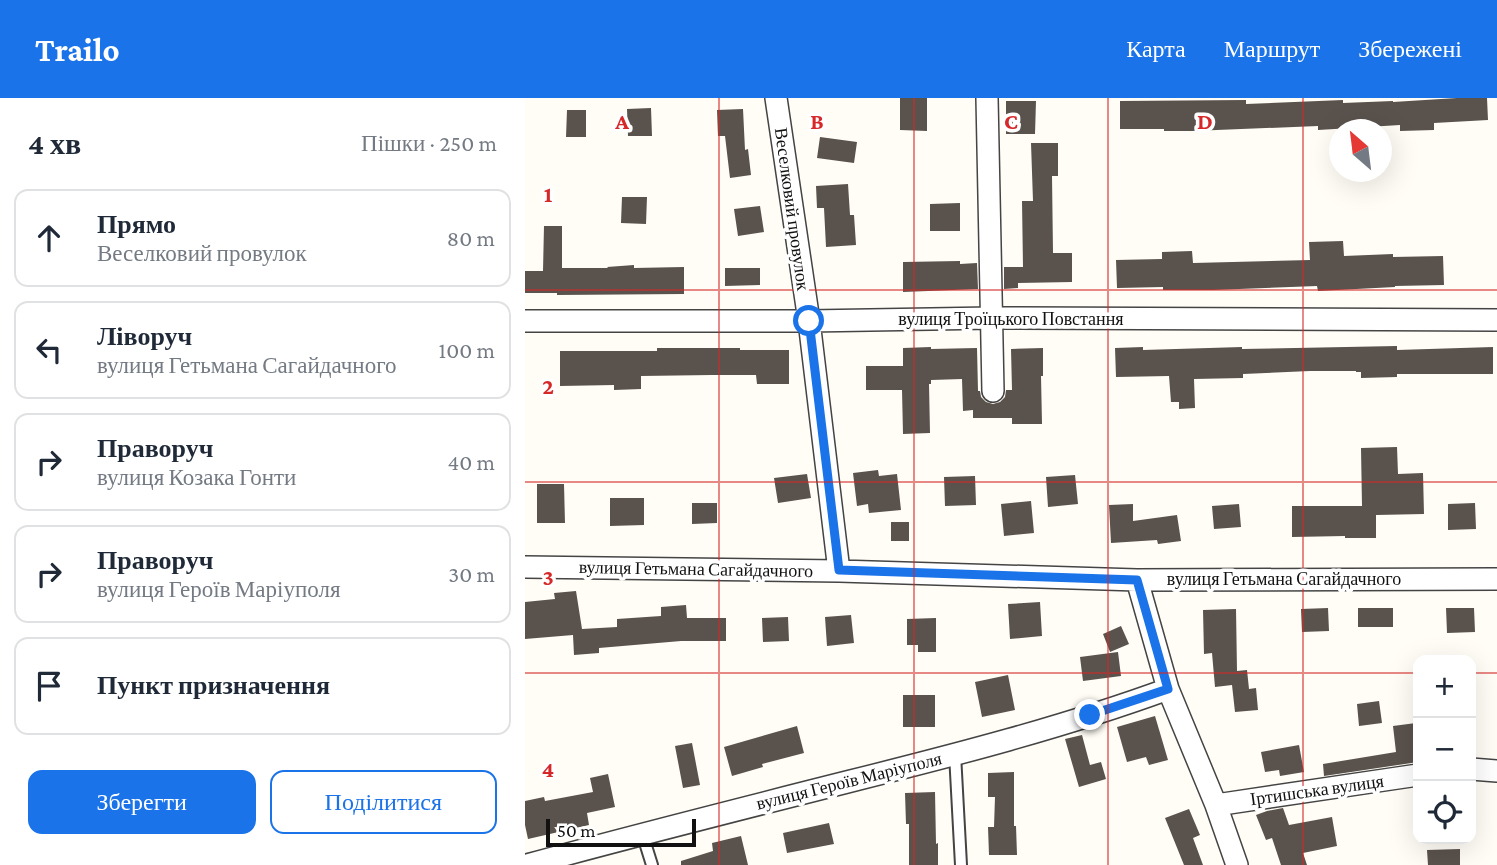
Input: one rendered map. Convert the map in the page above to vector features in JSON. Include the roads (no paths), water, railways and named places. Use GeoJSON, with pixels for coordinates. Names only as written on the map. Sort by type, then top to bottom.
{"type":"FeatureCollection","features":[{"type":"Feature","properties":{"kind":"street","name":"Веселковий провулок"},"geometry":{"type":"LineString","coordinates":[[776,98],[809,321],[839,570]]}},
{"type":"Feature","properties":{"kind":"street"},"geometry":{"type":"LineString","coordinates":[[988,98],[993,391]]}},
{"type":"Feature","properties":{"kind":"street","name":"вулиця Троїцького Повстання"},"geometry":{"type":"LineString","coordinates":[[525,321],[992,318],[1497,320]]}},
{"type":"Feature","properties":{"kind":"street","name":"вулиця Гетьмана Сагайдачного"},"geometry":{"type":"LineString","coordinates":[[525,567],[839,570],[1137,580],[1497,579]]}},
{"type":"Feature","properties":{"kind":"street"},"geometry":{"type":"LineString","coordinates":[[1137,580],[1168,689],[1216,805],[1237,865]]}},
{"type":"Feature","properties":{"kind":"street","name":"вулиця Героїв Маріуполя"},"geometry":{"type":"LineString","coordinates":[[527,865],[642,833],[955,754],[1104,711],[1168,689]]}},
{"type":"Feature","properties":{"kind":"street"},"geometry":{"type":"LineString","coordinates":[[1476,769],[1497,771]]}},
{"type":"Feature","properties":{"kind":"street","name":"Іртишська вулиця"},"geometry":{"type":"LineString","coordinates":[[1216,805],[1413,776]]}},
{"type":"Feature","properties":{"kind":"lane"},"geometry":{"type":"LineString","coordinates":[[955,754],[961,865]]}},
{"type":"Feature","properties":{"kind":"lane"},"geometry":{"type":"LineString","coordinates":[[642,833],[652,865]]}}]}
